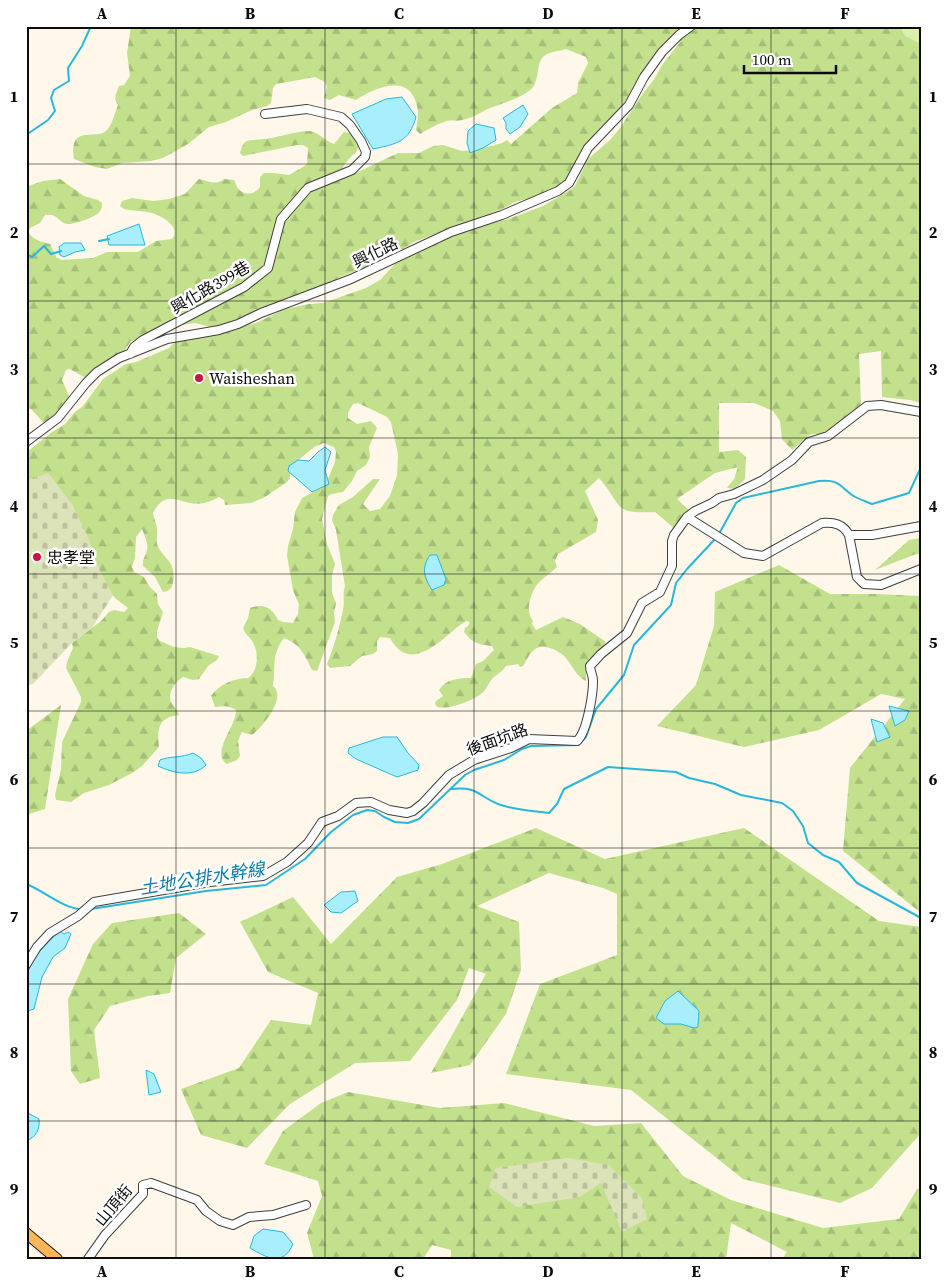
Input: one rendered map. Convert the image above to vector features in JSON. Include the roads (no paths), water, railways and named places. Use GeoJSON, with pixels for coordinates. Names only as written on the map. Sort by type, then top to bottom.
{"type":"FeatureCollection","features":[{"type":"Feature","properties":{"kind":"main road"},"geometry":{"type":"LineString","coordinates":[[26,1233],[57,1259]]}},
{"type":"Feature","properties":{"kind":"street","name":"興化路"},"geometry":{"type":"LineString","coordinates":[[26,442],[58,418],[97,372],[119,358],[168,339],[218,330],[238,324],[351,279],[445,234],[515,210],[558,191],[569,183],[588,148],[629,105],[644,77],[662,52],[691,26]]}},
{"type":"Feature","properties":{"kind":"street","name":"興化路399巷"},"geometry":{"type":"LineString","coordinates":[[130,354],[134,346],[143,340],[244,287],[268,268],[281,219],[308,188],[352,170],[366,157],[362,141],[350,125],[341,117],[307,109],[265,114]]}},
{"type":"Feature","properties":{"kind":"street","name":"後面坑路"},"geometry":{"type":"LineString","coordinates":[[26,965],[37,947],[50,933],[84,912],[92,904],[210,882],[263,876],[287,862],[308,843],[322,822],[338,816],[356,803],[371,802],[389,810],[407,813],[423,803],[449,775],[474,760],[512,748],[529,739],[577,740],[584,732],[589,708],[593,683],[590,666],[601,654],[627,633],[642,603],[660,592],[672,566],[672,541],[674,535],[687,517],[695,511],[712,504],[719,498],[734,494],[763,480],[792,460],[809,442],[828,436],[867,406],[881,405],[921,412]]}},
{"type":"Feature","properties":{"kind":"street"},"geometry":{"type":"LineString","coordinates":[[687,517],[744,553],[763,556],[822,523],[833,522],[846,528],[857,577],[864,584],[881,585],[921,569]]}},
{"type":"Feature","properties":{"kind":"street"},"geometry":{"type":"LineString","coordinates":[[849,535],[872,535],[921,526]]}},
{"type":"Feature","properties":{"kind":"street","name":"山頂街"},"geometry":{"type":"LineString","coordinates":[[88,1259],[105,1235],[143,1194],[143,1185],[151,1183],[197,1200],[206,1211],[220,1221],[233,1225],[249,1217],[273,1216],[306,1205]]}},
{"type":"Feature","properties":{"kind":"water"},"geometry":{"type":"Polygon","coordinates":[[[402,97],[416,117],[410,132],[406,137],[395,143],[373,149],[352,114],[386,99],[402,97]]]}},
{"type":"Feature","properties":{"kind":"water"},"geometry":{"type":"Polygon","coordinates":[[[523,105],[528,114],[520,127],[510,134],[506,129],[506,123],[503,118],[523,105]]]}},
{"type":"Feature","properties":{"kind":"water"},"geometry":{"type":"Polygon","coordinates":[[[476,124],[494,128],[496,140],[470,153],[467,143],[468,131],[476,124]]]}},
{"type":"Feature","properties":{"kind":"water"},"geometry":{"type":"Polygon","coordinates":[[[139,224],[145,245],[109,245],[107,236],[139,224]]]}},
{"type":"Feature","properties":{"kind":"water"},"geometry":{"type":"Polygon","coordinates":[[[64,243],[81,243],[85,250],[64,257],[60,255],[59,247],[64,243]]]}},
{"type":"Feature","properties":{"kind":"water"},"geometry":{"type":"Polygon","coordinates":[[[325,447],[331,452],[325,470],[329,484],[312,492],[288,471],[289,466],[298,460],[309,461],[325,447]]]}},
{"type":"Feature","properties":{"kind":"water"},"geometry":{"type":"Polygon","coordinates":[[[430,555],[437,555],[446,579],[444,585],[432,590],[425,572],[425,564],[430,555]]]}},
{"type":"Feature","properties":{"kind":"water"},"geometry":{"type":"Polygon","coordinates":[[[889,706],[909,711],[905,720],[895,726],[889,706]]]}},
{"type":"Feature","properties":{"kind":"water"},"geometry":{"type":"Polygon","coordinates":[[[871,719],[883,723],[890,737],[877,742],[871,719]]]}},
{"type":"Feature","properties":{"kind":"water"},"geometry":{"type":"Polygon","coordinates":[[[383,737],[397,737],[419,765],[418,770],[397,777],[356,759],[348,753],[349,748],[383,737]]]}},
{"type":"Feature","properties":{"kind":"water"},"geometry":{"type":"Polygon","coordinates":[[[193,753],[201,758],[206,765],[195,772],[176,772],[158,766],[160,760],[193,753]]]}},
{"type":"Feature","properties":{"kind":"water"},"geometry":{"type":"Polygon","coordinates":[[[355,891],[358,901],[341,913],[331,912],[324,905],[341,892],[355,891]]]}},
{"type":"Feature","properties":{"kind":"water"},"geometry":{"type":"Polygon","coordinates":[[[60,931],[64,934],[68,932],[71,934],[65,948],[53,957],[42,977],[34,1009],[28,1011],[25,986],[30,966],[42,948],[60,931]]]}},
{"type":"Feature","properties":{"kind":"water"},"geometry":{"type":"Polygon","coordinates":[[[678,991],[699,1011],[698,1027],[664,1024],[656,1018],[665,1001],[678,991]]]}},
{"type":"Feature","properties":{"kind":"water"},"geometry":{"type":"Polygon","coordinates":[[[146,1070],[154,1074],[161,1092],[149,1095],[146,1070]]]}},
{"type":"Feature","properties":{"kind":"water"},"geometry":{"type":"Polygon","coordinates":[[[26,1112],[39,1119],[39,1123],[35,1135],[26,1141],[26,1112]]]}},
{"type":"Feature","properties":{"kind":"water"},"geometry":{"type":"Polygon","coordinates":[[[263,1229],[283,1232],[293,1244],[284,1256],[279,1258],[268,1257],[250,1248],[254,1236],[263,1229]]]}},
{"type":"Feature","properties":{"kind":"waterway"},"geometry":{"type":"LineString","coordinates":[[26,135],[48,120],[55,111],[51,98],[54,90],[69,81],[68,68],[82,46],[91,26]]}},
{"type":"Feature","properties":{"kind":"waterway"},"geometry":{"type":"LineString","coordinates":[[99,241],[109,239]]}},
{"type":"Feature","properties":{"kind":"waterway"},"geometry":{"type":"LineString","coordinates":[[26,254],[32,257],[44,246],[51,254],[61,251]]}},
{"type":"Feature","properties":{"kind":"waterway","name":"土地公排水幹線"},"geometry":{"type":"LineString","coordinates":[[719,534],[736,503],[743,498],[819,481],[830,481],[838,483],[854,496],[872,504],[909,493],[921,467]]}},
{"type":"Feature","properties":{"kind":"waterway","name":"土地公排水幹線"},"geometry":{"type":"LineString","coordinates":[[91,909],[206,891],[266,885],[305,859],[331,832],[353,815],[367,810],[375,811],[395,822],[408,823],[419,819],[465,775],[474,770],[504,760],[531,746],[578,745],[586,737],[596,709],[624,675],[634,645],[671,605],[676,583],[716,538]]}},
{"type":"Feature","properties":{"kind":"waterway"},"geometry":{"type":"LineString","coordinates":[[451,789],[472,790],[491,801],[510,808],[549,813],[557,804],[564,789],[608,767],[676,772],[689,778],[715,784],[741,795],[782,803],[793,811],[803,826],[808,843],[823,855],[839,862],[857,883],[921,918]]}},
{"type":"Feature","properties":{"kind":"waterway","name":"土地公排水幹線"},"geometry":{"type":"LineString","coordinates":[[26,884],[61,903],[81,909]]}},
{"type":"Feature","properties":{"kind":"place","name":"Waisheshan"},"geometry":{"type":"Point","coordinates":[199,378]}},
{"type":"Feature","properties":{"kind":"place","name":"忠孝堂"},"geometry":{"type":"Point","coordinates":[37,557]}}]}
